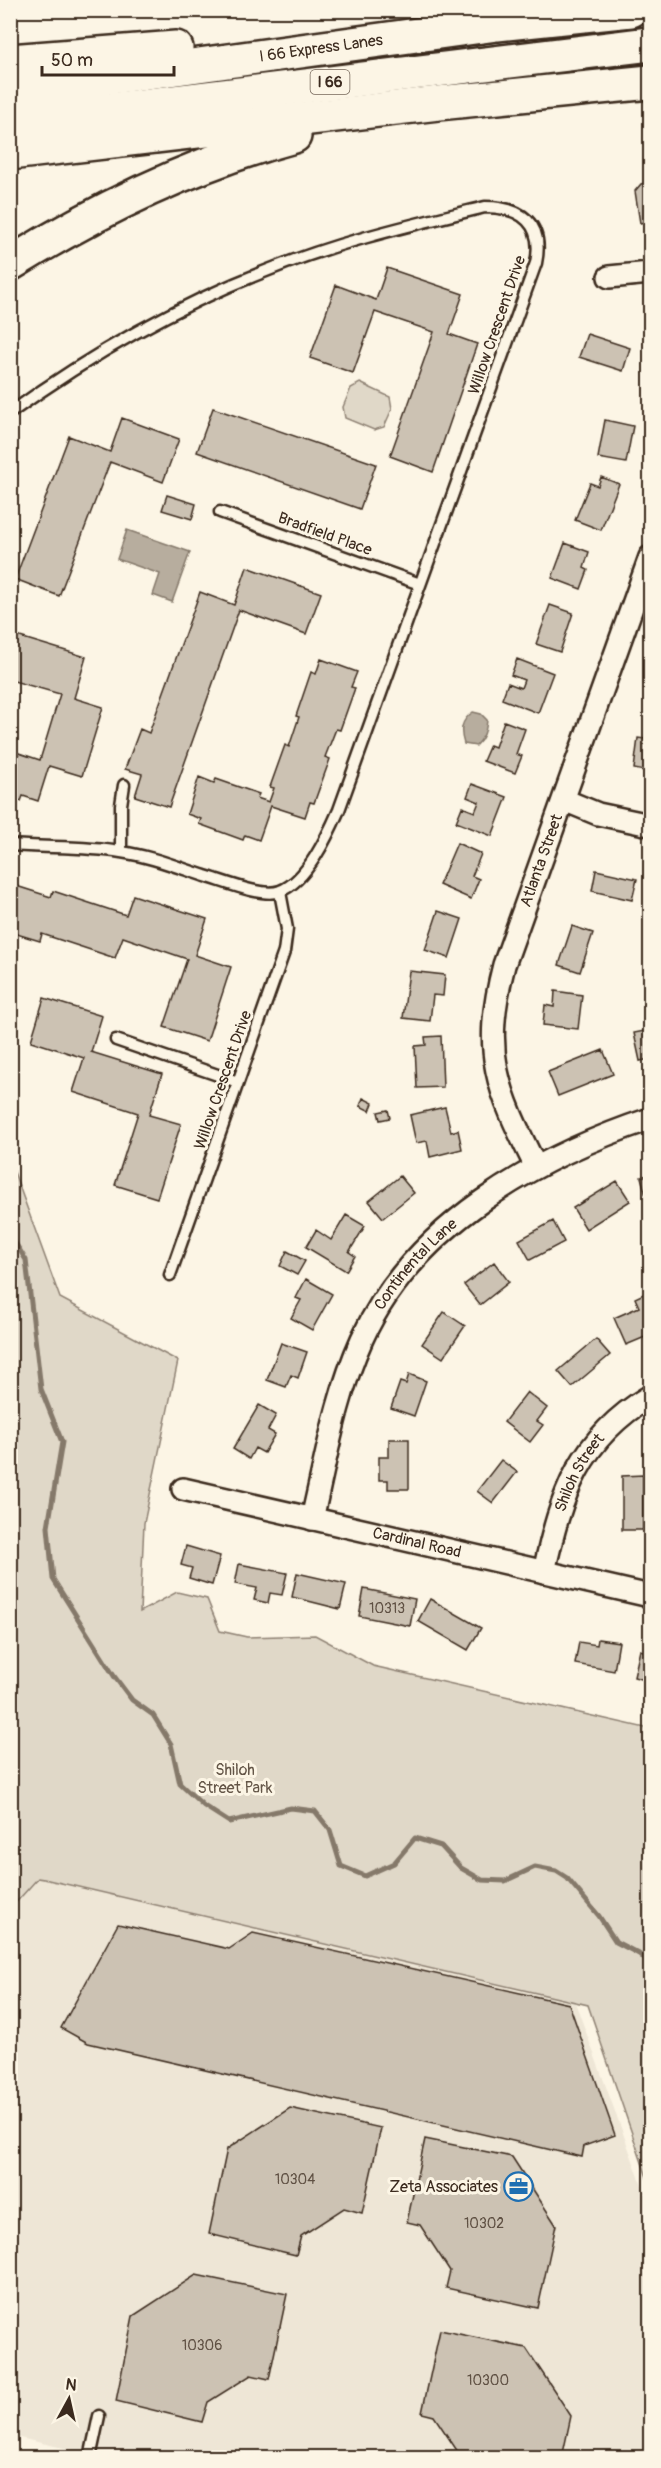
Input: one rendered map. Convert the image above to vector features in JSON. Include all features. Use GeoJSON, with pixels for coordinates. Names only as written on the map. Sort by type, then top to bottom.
{"type":"FeatureCollection","features":[{"type":"Feature","properties":{"kind":"highway","name":"I 66 Express Lanes"},"geometry":{"type":"LineString","coordinates":[[10,91],[496,24],[631,10]]}},
{"type":"Feature","properties":{"kind":"highway"},"geometry":{"type":"LineString","coordinates":[[10,61],[496,24]]}},
{"type":"Feature","properties":{"kind":"highway","name":"I 66"},"geometry":{"type":"LineString","coordinates":[[10,122],[651,45]]}},
{"type":"Feature","properties":{"kind":"highway"},"geometry":{"type":"LineString","coordinates":[[10,153],[440,103],[651,82]]}},
{"type":"Feature","properties":{"kind":"highway"},"geometry":{"type":"LineString","coordinates":[[10,264],[101,212],[175,177],[246,150],[346,123],[440,103]]}},
{"type":"Feature","properties":{"kind":"street"},"geometry":{"type":"LineString","coordinates":[[609,277],[651,273]]}},
{"type":"Feature","properties":{"kind":"street","name":"Atlanta Street"},"geometry":{"type":"LineString","coordinates":[[536,1167],[500,1089],[494,1059],[493,1021],[504,965],[651,557]]}},
{"type":"Feature","properties":{"kind":"street"},"geometry":{"type":"LineString","coordinates":[[564,800],[598,814],[651,825]]}},
{"type":"Feature","properties":{"kind":"street","name":"Continental Lane"},"geometry":{"type":"LineString","coordinates":[[312,1519],[347,1375],[362,1338],[382,1302],[410,1264],[441,1233],[468,1211],[536,1167],[613,1131],[651,1119]]}},
{"type":"Feature","properties":{"kind":"street","name":"Shiloh Street"},"geometry":{"type":"LineString","coordinates":[[544,1572],[555,1521],[572,1478],[601,1437],[626,1413],[651,1396]]}},
{"type":"Feature","properties":{"kind":"street","name":"Cardinal Road"},"geometry":{"type":"LineString","coordinates":[[183,1489],[651,1596]]}},
{"type":"Feature","properties":{"kind":"lane","name":"Willow Crescent Drive"},"geometry":{"type":"LineString","coordinates":[[10,413],[84,364],[162,319],[267,270],[361,238],[485,207],[501,207],[517,212],[528,220],[538,241],[536,263],[330,829],[309,864],[280,892],[287,929],[284,952],[170,1275]]}},
{"type":"Feature","properties":{"kind":"lane","name":"Bradfield Place"},"geometry":{"type":"LineString","coordinates":[[220,512],[420,584]]}},
{"type":"Feature","properties":{"kind":"lane"},"geometry":{"type":"LineString","coordinates":[[121,852],[121,805],[124,785]]}},
{"type":"Feature","properties":{"kind":"lane"},"geometry":{"type":"LineString","coordinates":[[10,845],[121,852],[147,857],[245,889],[280,892]]}},
{"type":"Feature","properties":{"kind":"lane"},"geometry":{"type":"LineString","coordinates":[[116,1040],[238,1082]]}},
{"type":"Feature","properties":{"kind":"lane"},"geometry":{"type":"LineString","coordinates":[[90,2457],[99,2416]]}},
{"type":"Feature","properties":{"kind":"shaded area"},"geometry":{"type":"Polygon","coordinates":[[[127,530],[190,552],[172,602],[153,595],[160,574],[117,559],[127,530]]]}},
{"type":"Feature","properties":{"kind":"shaded area"},"geometry":{"type":"Polygon","coordinates":[[[473,712],[481,714],[487,720],[484,734],[476,746],[464,744],[462,735],[463,723],[473,712]]]}},
{"type":"Feature","properties":{"kind":"shaded area"},"geometry":{"type":"Polygon","coordinates":[[[10,1755],[575,2002],[650,2207],[650,2457],[107,2458],[11,2436],[10,1755]]]}},
{"type":"Feature","properties":{"kind":"green space"},"geometry":{"type":"Polygon","coordinates":[[[360,383],[390,397],[392,409],[384,427],[374,430],[345,418],[343,407],[351,388],[360,383]]]}},
{"type":"Feature","properties":{"kind":"green space","name":"Shiloh Street Park"},"geometry":{"type":"Polygon","coordinates":[[[10,1161],[60,1298],[178,1361],[144,1523],[140,1612],[177,1592],[207,1599],[220,1631],[247,1637],[315,1635],[373,1666],[650,1729],[650,2186],[588,2005],[44,1879],[38,1878],[11,1908],[10,1161]]]}},
{"type":"Feature","properties":{"kind":"building"},"geometry":{"type":"Polygon","coordinates":[[[650,182],[650,221],[640,223],[635,191],[641,184],[650,182]]]}},
{"type":"Feature","properties":{"kind":"building"},"geometry":{"type":"Polygon","coordinates":[[[387,268],[463,294],[449,334],[477,344],[433,472],[390,456],[434,332],[375,312],[353,373],[310,358],[336,285],[376,300],[387,268]]]}},
{"type":"Feature","properties":{"kind":"building"},"geometry":{"type":"Polygon","coordinates":[[[587,334],[630,348],[623,371],[579,357],[587,334]]]}},
{"type":"Feature","properties":{"kind":"building"},"geometry":{"type":"Polygon","coordinates":[[[213,408],[376,464],[360,509],[197,452],[213,408]]]}},
{"type":"Feature","properties":{"kind":"building"},"geometry":{"type":"Polygon","coordinates":[[[122,418],[179,439],[163,482],[110,462],[59,596],[15,579],[69,436],[110,452],[122,418]]]}},
{"type":"Feature","properties":{"kind":"building"},"geometry":{"type":"Polygon","coordinates":[[[605,420],[633,426],[626,463],[598,458],[605,420]]]}},
{"type":"Feature","properties":{"kind":"building"},"geometry":{"type":"Polygon","coordinates":[[[601,477],[619,484],[601,530],[575,520],[590,483],[598,486],[601,477]]]}},
{"type":"Feature","properties":{"kind":"building"},"geometry":{"type":"Polygon","coordinates":[[[167,495],[196,504],[192,519],[162,510],[167,495]]]}},
{"type":"Feature","properties":{"kind":"building"},"geometry":{"type":"Polygon","coordinates":[[[565,543],[589,552],[584,568],[588,570],[581,589],[552,578],[565,543]]]}},
{"type":"Feature","properties":{"kind":"building"},"geometry":{"type":"Polygon","coordinates":[[[247,567],[321,593],[306,634],[239,610],[169,807],[135,796],[142,774],[125,769],[140,729],[149,733],[200,592],[234,605],[247,567]]]}},
{"type":"Feature","properties":{"kind":"building"},"geometry":{"type":"Polygon","coordinates":[[[550,605],[573,613],[560,652],[536,644],[550,605]]]}},
{"type":"Feature","properties":{"kind":"building"},"geometry":{"type":"Polygon","coordinates":[[[10,634],[86,657],[74,698],[103,707],[82,776],[49,766],[38,801],[23,796],[21,801],[10,798],[10,750],[40,760],[60,694],[10,680],[10,634]]]}},
{"type":"Feature","properties":{"kind":"building"},"geometry":{"type":"Polygon","coordinates":[[[321,659],[357,672],[351,687],[355,688],[340,730],[336,729],[325,757],[330,759],[314,803],[310,802],[305,817],[271,806],[259,840],[245,835],[243,840],[199,824],[201,819],[187,814],[199,777],[214,783],[216,779],[259,794],[257,798],[269,802],[274,788],[270,787],[285,745],[289,747],[299,717],[296,716],[311,672],[316,674],[321,659]]]}},
{"type":"Feature","properties":{"kind":"building"},"geometry":{"type":"Polygon","coordinates":[[[517,659],[553,673],[538,713],[502,699],[508,683],[521,688],[524,680],[511,675],[517,659]]]}},
{"type":"Feature","properties":{"kind":"building"},"geometry":{"type":"Polygon","coordinates":[[[648,717],[650,718],[650,772],[634,769],[638,738],[645,739],[648,717]]]}},
{"type":"Feature","properties":{"kind":"building"},"geometry":{"type":"Polygon","coordinates":[[[504,721],[525,729],[516,754],[522,756],[515,773],[483,761],[490,745],[495,747],[504,721]]]}},
{"type":"Feature","properties":{"kind":"building"},"geometry":{"type":"Polygon","coordinates":[[[472,784],[507,797],[492,836],[456,822],[462,807],[475,812],[479,802],[467,797],[472,784]]]}},
{"type":"Feature","properties":{"kind":"building"},"geometry":{"type":"Polygon","coordinates":[[[457,843],[481,854],[472,876],[479,879],[471,899],[439,885],[457,843]]]}},
{"type":"Feature","properties":{"kind":"building"},"geometry":{"type":"Polygon","coordinates":[[[596,870],[637,879],[632,900],[592,891],[596,870]]]}},
{"type":"Feature","properties":{"kind":"building"},"geometry":{"type":"Polygon","coordinates":[[[10,884],[51,897],[53,891],[126,915],[133,895],[207,919],[195,955],[231,967],[207,1041],[164,1027],[187,959],[123,937],[115,958],[42,934],[40,941],[10,932],[10,884]]]}},
{"type":"Feature","properties":{"kind":"building"},"geometry":{"type":"Polygon","coordinates":[[[438,911],[462,919],[449,958],[425,950],[438,911]]]}},
{"type":"Feature","properties":{"kind":"building"},"geometry":{"type":"Polygon","coordinates":[[[572,926],[593,933],[580,972],[559,965],[572,926]]]}},
{"type":"Feature","properties":{"kind":"building"},"geometry":{"type":"Polygon","coordinates":[[[409,971],[445,975],[443,996],[433,995],[430,1021],[403,1018],[409,971]]]}},
{"type":"Feature","properties":{"kind":"building"},"geometry":{"type":"Polygon","coordinates":[[[555,991],[582,995],[578,1029],[543,1025],[545,1005],[554,1007],[555,991]]]}},
{"type":"Feature","properties":{"kind":"building"},"geometry":{"type":"Polygon","coordinates":[[[44,998],[102,1016],[91,1052],[162,1074],[149,1115],[181,1124],[157,1198],[115,1185],[138,1113],[73,1092],[84,1058],[31,1041],[44,998]]]}},
{"type":"Feature","properties":{"kind":"building"},"geometry":{"type":"Polygon","coordinates":[[[650,1030],[650,1059],[640,1061],[634,1033],[650,1030]]]}},
{"type":"Feature","properties":{"kind":"building"},"geometry":{"type":"Polygon","coordinates":[[[441,1036],[443,1087],[417,1088],[415,1046],[426,1045],[425,1037],[441,1036]]]}},
{"type":"Feature","properties":{"kind":"building"},"geometry":{"type":"Polygon","coordinates":[[[603,1050],[613,1074],[558,1096],[548,1072],[603,1050]]]}},
{"type":"Feature","properties":{"kind":"building"},"geometry":{"type":"Polygon","coordinates":[[[363,1098],[373,1103],[370,1111],[360,1106],[363,1098]]]}},
{"type":"Feature","properties":{"kind":"building"},"geometry":{"type":"Polygon","coordinates":[[[445,1107],[451,1132],[458,1130],[462,1149],[430,1157],[427,1141],[416,1143],[410,1115],[445,1107]]]}},
{"type":"Feature","properties":{"kind":"building"},"geometry":{"type":"Polygon","coordinates":[[[388,1110],[390,1118],[380,1120],[378,1112],[388,1110]]]}},
{"type":"Feature","properties":{"kind":"building"},"geometry":{"type":"Polygon","coordinates":[[[650,1174],[650,1199],[647,1200],[641,1177],[650,1174]]]}},
{"type":"Feature","properties":{"kind":"building"},"geometry":{"type":"Polygon","coordinates":[[[400,1176],[414,1193],[383,1218],[369,1201],[400,1176]]]}},
{"type":"Feature","properties":{"kind":"building"},"geometry":{"type":"Polygon","coordinates":[[[617,1181],[630,1201],[586,1229],[573,1208],[617,1181]]]}},
{"type":"Feature","properties":{"kind":"building"},"geometry":{"type":"Polygon","coordinates":[[[346,1215],[365,1226],[349,1252],[355,1256],[346,1271],[306,1247],[316,1230],[331,1240],[346,1215]]]}},
{"type":"Feature","properties":{"kind":"building"},"geometry":{"type":"Polygon","coordinates":[[[553,1221],[564,1242],[530,1260],[519,1240],[553,1221]]]}},
{"type":"Feature","properties":{"kind":"building"},"geometry":{"type":"Polygon","coordinates":[[[287,1251],[305,1261],[297,1275],[280,1266],[287,1251]]]}},
{"type":"Feature","properties":{"kind":"building"},"geometry":{"type":"Polygon","coordinates":[[[494,1262],[509,1282],[480,1305],[464,1285],[494,1262]]]}},
{"type":"Feature","properties":{"kind":"building"},"geometry":{"type":"Polygon","coordinates":[[[306,1279],[332,1294],[312,1330],[291,1318],[301,1300],[296,1298],[306,1279]]]}},
{"type":"Feature","properties":{"kind":"building"},"geometry":{"type":"Polygon","coordinates":[[[650,1291],[650,1335],[626,1345],[614,1318],[639,1307],[635,1298],[650,1291]]]}},
{"type":"Feature","properties":{"kind":"building"},"geometry":{"type":"Polygon","coordinates":[[[444,1312],[465,1326],[443,1358],[422,1344],[444,1312]]]}},
{"type":"Feature","properties":{"kind":"building"},"geometry":{"type":"Polygon","coordinates":[[[596,1339],[610,1355],[572,1387],[558,1371],[596,1339]]]}},
{"type":"Feature","properties":{"kind":"building"},"geometry":{"type":"Polygon","coordinates":[[[281,1343],[307,1352],[298,1378],[291,1375],[286,1387],[267,1380],[281,1343]]]}},
{"type":"Feature","properties":{"kind":"building"},"geometry":{"type":"Polygon","coordinates":[[[409,1374],[426,1381],[414,1416],[391,1408],[400,1382],[406,1384],[409,1374]]]}},
{"type":"Feature","properties":{"kind":"building"},"geometry":{"type":"Polygon","coordinates":[[[527,1392],[547,1408],[537,1421],[543,1425],[530,1442],[504,1422],[527,1392]]]}},
{"type":"Feature","properties":{"kind":"building"},"geometry":{"type":"Polygon","coordinates":[[[259,1405],[276,1415],[268,1430],[275,1434],[264,1453],[255,1448],[249,1459],[233,1449],[259,1405]]]}},
{"type":"Feature","properties":{"kind":"building"},"geometry":{"type":"Polygon","coordinates":[[[389,1439],[409,1439],[409,1489],[388,1489],[388,1480],[379,1480],[379,1457],[389,1457],[389,1439]]]}},
{"type":"Feature","properties":{"kind":"building"},"geometry":{"type":"Polygon","coordinates":[[[501,1460],[517,1472],[493,1503],[477,1491],[501,1460]]]}},
{"type":"Feature","properties":{"kind":"building"},"geometry":{"type":"Polygon","coordinates":[[[643,1475],[643,1530],[622,1530],[622,1476],[643,1475]]]}},
{"type":"Feature","properties":{"kind":"building"},"geometry":{"type":"Polygon","coordinates":[[[186,1546],[220,1556],[212,1585],[189,1578],[192,1568],[181,1565],[186,1546]]]}},
{"type":"Feature","properties":{"kind":"building"},"geometry":{"type":"Polygon","coordinates":[[[239,1564],[287,1573],[282,1595],[270,1593],[268,1603],[254,1600],[257,1588],[235,1584],[239,1564]]]}},
{"type":"Feature","properties":{"kind":"building"},"geometry":{"type":"Polygon","coordinates":[[[297,1573],[346,1584],[340,1609],[292,1597],[297,1573]]]}},
{"type":"Feature","properties":{"kind":"building"},"geometry":{"type":"Polygon","coordinates":[[[364,1589],[415,1599],[410,1626],[359,1616],[364,1589]]]}},
{"type":"Feature","properties":{"kind":"building"},"geometry":{"type":"Polygon","coordinates":[[[430,1599],[481,1628],[468,1650],[418,1621],[430,1599]]]}},
{"type":"Feature","properties":{"kind":"building"},"geometry":{"type":"Polygon","coordinates":[[[598,1639],[619,1642],[614,1671],[575,1664],[579,1642],[597,1645],[598,1639]]]}},
{"type":"Feature","properties":{"kind":"building"},"geometry":{"type":"Polygon","coordinates":[[[640,1650],[650,1653],[650,1691],[646,1690],[649,1681],[634,1677],[640,1650]]]}},
{"type":"Feature","properties":{"kind":"building"},"geometry":{"type":"Polygon","coordinates":[[[118,1924],[229,1949],[253,1933],[569,2004],[615,2135],[584,2146],[582,2157],[88,2043],[61,2028],[118,1924]]]}},
{"type":"Feature","properties":{"kind":"building"},"geometry":{"type":"Polygon","coordinates":[[[290,2108],[381,2128],[362,2213],[344,2208],[301,2236],[296,2255],[209,2234],[227,2149],[290,2108]]]}},
{"type":"Feature","properties":{"kind":"building"},"geometry":{"type":"Polygon","coordinates":[[[425,2139],[512,2157],[556,2225],[538,2308],[446,2288],[450,2271],[420,2225],[407,2222],[425,2139]]]}},
{"type":"Feature","properties":{"kind":"building"},"geometry":{"type":"Polygon","coordinates":[[[196,2275],[287,2294],[269,2379],[251,2375],[208,2402],[202,2422],[116,2401],[133,2316],[196,2275]]]}},
{"type":"Feature","properties":{"kind":"building"},"geometry":{"type":"Polygon","coordinates":[[[440,2330],[526,2348],[571,2416],[562,2458],[462,2458],[434,2416],[422,2413],[440,2330]]]}},
{"type":"Feature","properties":{"kind":"waterway"},"geometry":{"type":"LineString","coordinates":[[10,1235],[26,1260],[41,1389],[62,1442],[48,1527],[53,1579],[114,1676],[132,1700],[153,1715],[171,1744],[180,1784],[204,1806],[229,1822],[291,1808],[315,1811],[330,1830],[341,1866],[365,1876],[394,1863],[415,1838],[441,1846],[461,1868],[482,1880],[505,1881],[535,1867],[556,1871],[567,1878],[599,1916],[616,1942],[639,1954],[650,1964]]}},
{"type":"Feature","properties":{"kind":"place","name":"Zeta Associates"},"geometry":{"type":"Point","coordinates":[519,2187]}}]}
